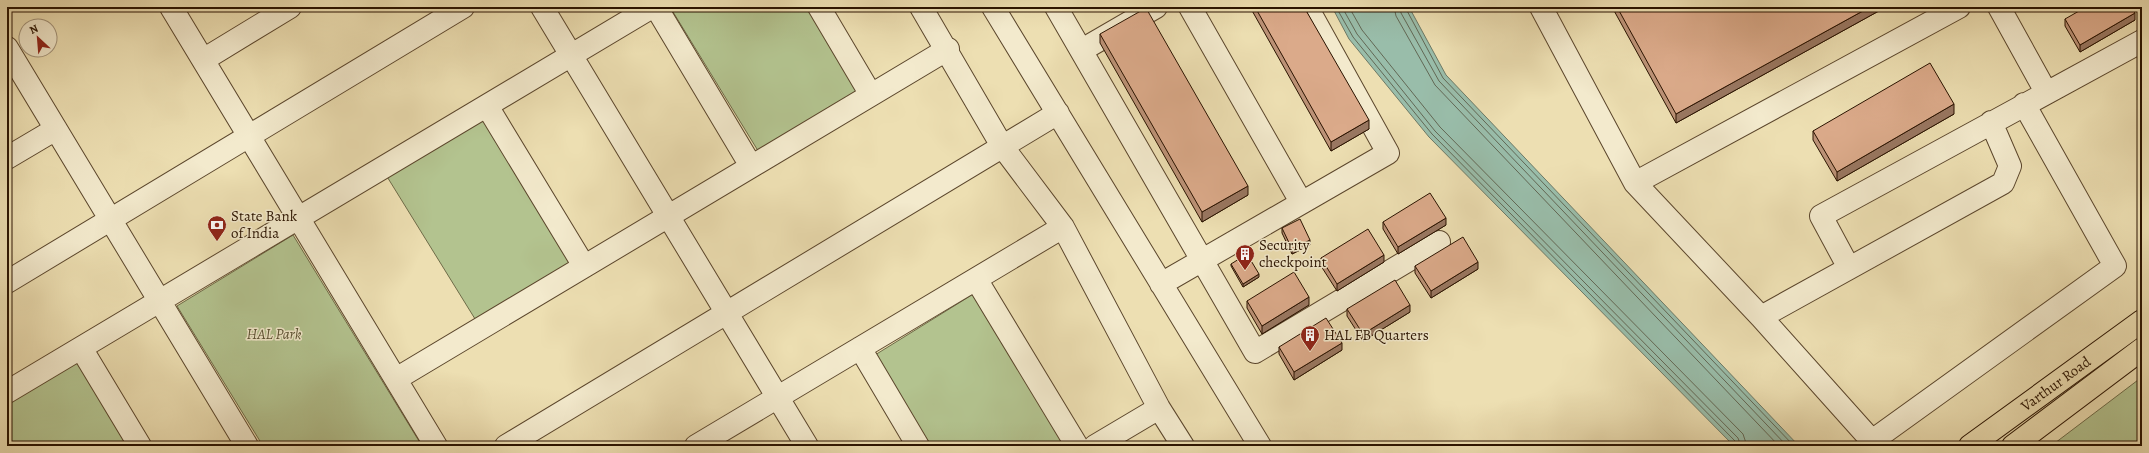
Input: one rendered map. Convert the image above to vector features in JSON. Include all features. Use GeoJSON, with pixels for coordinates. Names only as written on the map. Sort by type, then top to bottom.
{"type":"FeatureCollection","features":[{"type":"Feature","properties":{"kind":"main road","name":"Varthur Road"},"geometry":{"type":"LineString","coordinates":[[1970,446],[2142,321]]}},
{"type":"Feature","properties":{"kind":"main road","name":"Varthur Road"},"geometry":{"type":"LineString","coordinates":[[2013,446],[2142,349]]}},
{"type":"Feature","properties":{"kind":"street"},"geometry":{"type":"LineString","coordinates":[[171,7],[436,446]]}},
{"type":"Feature","properties":{"kind":"street"},"geometry":{"type":"LineString","coordinates":[[7,282],[463,7]]}},
{"type":"Feature","properties":{"kind":"street"},"geometry":{"type":"LineString","coordinates":[[542,7],[807,446]]}},
{"type":"Feature","properties":{"kind":"street"},"geometry":{"type":"LineString","coordinates":[[7,392],[652,7]]}},
{"type":"Feature","properties":{"kind":"street"},"geometry":{"type":"LineString","coordinates":[[656,7],[752,166]]}},
{"type":"Feature","properties":{"kind":"street"},"geometry":{"type":"LineString","coordinates":[[819,7],[871,95]]}},
{"type":"Feature","properties":{"kind":"street"},"geometry":{"type":"LineString","coordinates":[[921,7],[948,49],[1002,146],[1063,227],[1158,408],[1183,446]]}},
{"type":"Feature","properties":{"kind":"street"},"geometry":{"type":"LineString","coordinates":[[993,7],[1260,446]]}},
{"type":"Feature","properties":{"kind":"street"},"geometry":{"type":"LineString","coordinates":[[1056,7],[1255,352],[1439,242]]}},
{"type":"Feature","properties":{"kind":"street"},"geometry":{"type":"LineString","coordinates":[[1082,50],[1156,7]]}},
{"type":"Feature","properties":{"kind":"street"},"geometry":{"type":"LineString","coordinates":[[1161,284],[1388,153],[1307,7]]}},
{"type":"Feature","properties":{"kind":"street"},"geometry":{"type":"LineString","coordinates":[[1541,7],[1635,183],[1761,317],[1872,441],[2114,266],[2024,104]]}},
{"type":"Feature","properties":{"kind":"street"},"geometry":{"type":"LineString","coordinates":[[1635,183],[1959,7]]}},
{"type":"Feature","properties":{"kind":"street"},"geometry":{"type":"LineString","coordinates":[[1999,7],[2046,92]]}},
{"type":"Feature","properties":{"kind":"street"},"geometry":{"type":"LineString","coordinates":[[203,60],[285,8]]}},
{"type":"Feature","properties":{"kind":"street"},"geometry":{"type":"LineString","coordinates":[[1199,10],[1301,202]]}},
{"type":"Feature","properties":{"kind":"street"},"geometry":{"type":"LineString","coordinates":[[1849,268],[1821,216],[2046,92],[2142,42]]}},
{"type":"Feature","properties":{"kind":"street"},"geometry":{"type":"LineString","coordinates":[[7,48],[248,446]]}},
{"type":"Feature","properties":{"kind":"street"},"geometry":{"type":"LineString","coordinates":[[396,379],[948,49]]}},
{"type":"Feature","properties":{"kind":"street"},"geometry":{"type":"LineString","coordinates":[[487,106],[584,266]]}},
{"type":"Feature","properties":{"kind":"street"},"geometry":{"type":"LineString","coordinates":[[506,446],[1058,113]]}},
{"type":"Feature","properties":{"kind":"street"},"geometry":{"type":"LineString","coordinates":[[1761,317],[2003,183],[2010,166],[1991,122]]}},
{"type":"Feature","properties":{"kind":"street"},"geometry":{"type":"LineString","coordinates":[[7,158],[56,129]]}},
{"type":"Feature","properties":{"kind":"street"},"geometry":{"type":"LineString","coordinates":[[698,445],[1063,227]]}},
{"type":"Feature","properties":{"kind":"street"},"geometry":{"type":"LineString","coordinates":[[976,279],[1077,446]]}},
{"type":"Feature","properties":{"kind":"street"},"geometry":{"type":"LineString","coordinates":[[81,348],[140,446]]}},
{"type":"Feature","properties":{"kind":"street"},"geometry":{"type":"LineString","coordinates":[[860,348],[918,446]]}},
{"type":"Feature","properties":{"kind":"street"},"geometry":{"type":"LineString","coordinates":[[1095,446],[1158,408]]}},
{"type":"Feature","properties":{"kind":"green space"},"geometry":{"type":"Polygon","coordinates":[[[670,7],[808,7],[860,93],[760,154],[670,7]]]}},
{"type":"Feature","properties":{"kind":"green space"},"geometry":{"type":"Polygon","coordinates":[[[487,114],[580,266],[480,327],[386,175],[487,114]]]}},
{"type":"Feature","properties":{"kind":"green space","name":"HAL Park"},"geometry":{"type":"Polygon","coordinates":[[[293,235],[422,446],[263,446],[177,306],[293,235]]]}},
{"type":"Feature","properties":{"kind":"green space"},"geometry":{"type":"Polygon","coordinates":[[[975,293],[1068,446],[931,446],[875,355],[975,293]]]}},
{"type":"Feature","properties":{"kind":"green space"},"geometry":{"type":"Polygon","coordinates":[[[77,361],[129,446],[7,446],[7,403],[77,361]]]}},
{"type":"Feature","properties":{"kind":"green space"},"geometry":{"type":"Polygon","coordinates":[[[2142,377],[2142,446],[2051,446],[2142,377]]]}},
{"type":"Feature","properties":{"kind":"water"},"geometry":{"type":"Polygon","coordinates":[[[1332,7],[1409,7],[1446,75],[1799,446],[1734,446],[1429,137],[1349,39],[1332,7]]]}},
{"type":"Feature","properties":{"kind":"building"},"geometry":{"type":"Polygon","coordinates":[[[1255,7],[1304,7],[1369,120],[1331,142],[1255,7]]]}},
{"type":"Feature","properties":{"kind":"building"},"geometry":{"type":"Polygon","coordinates":[[[1617,7],[1870,7],[1676,114],[1617,7]]]}},
{"type":"Feature","properties":{"kind":"building"},"geometry":{"type":"Polygon","coordinates":[[[2086,7],[2131,7],[2135,13],[2080,45],[2065,19],[2086,7]]]}},
{"type":"Feature","properties":{"kind":"building"},"geometry":{"type":"Polygon","coordinates":[[[1146,8],[1248,186],[1202,212],[1100,34],[1146,8]]]}},
{"type":"Feature","properties":{"kind":"building"},"geometry":{"type":"Polygon","coordinates":[[[1930,63],[1954,104],[1837,172],[1813,131],[1930,63]]]}},
{"type":"Feature","properties":{"kind":"building"},"geometry":{"type":"Polygon","coordinates":[[[1430,193],[1446,218],[1398,247],[1383,222],[1430,193]]]}},
{"type":"Feature","properties":{"kind":"building"},"geometry":{"type":"Polygon","coordinates":[[[1300,219],[1310,240],[1292,249],[1282,228],[1300,219]]]}},
{"type":"Feature","properties":{"kind":"building","name":"HAL FB Quarters"},"geometry":{"type":"Polygon","coordinates":[[[1368,229],[1384,255],[1337,284],[1321,258],[1368,229]]]}},
{"type":"Feature","properties":{"kind":"building","name":"HAL FB Quarters"},"geometry":{"type":"Polygon","coordinates":[[[1463,237],[1478,262],[1431,291],[1415,266],[1463,237]]]}},
{"type":"Feature","properties":{"kind":"building","name":"Security checkpoint"},"geometry":{"type":"Polygon","coordinates":[[[1247,254],[1259,274],[1243,284],[1231,264],[1247,254]]]}},
{"type":"Feature","properties":{"kind":"building","name":"HAL FB Quarters"},"geometry":{"type":"Polygon","coordinates":[[[1294,272],[1309,297],[1262,326],[1247,301],[1294,272]]]}},
{"type":"Feature","properties":{"kind":"building","name":"HAL FB Quarters"},"geometry":{"type":"Polygon","coordinates":[[[1395,280],[1410,305],[1363,334],[1347,309],[1395,280]]]}},
{"type":"Feature","properties":{"kind":"building","name":"HAL FB Quarters"},"geometry":{"type":"Polygon","coordinates":[[[1326,318],[1342,343],[1294,372],[1279,347],[1326,318]]]}},
{"type":"Feature","properties":{"kind":"place","name":"State Bank of India"},"geometry":{"type":"Point","coordinates":[217,242]}},
{"type":"Feature","properties":{"kind":"place","name":"Security checkpoint"},"geometry":{"type":"Point","coordinates":[1245,271]}},
{"type":"Feature","properties":{"kind":"place","name":"HAL FB Quarters"},"geometry":{"type":"Point","coordinates":[1310,352]}}]}
